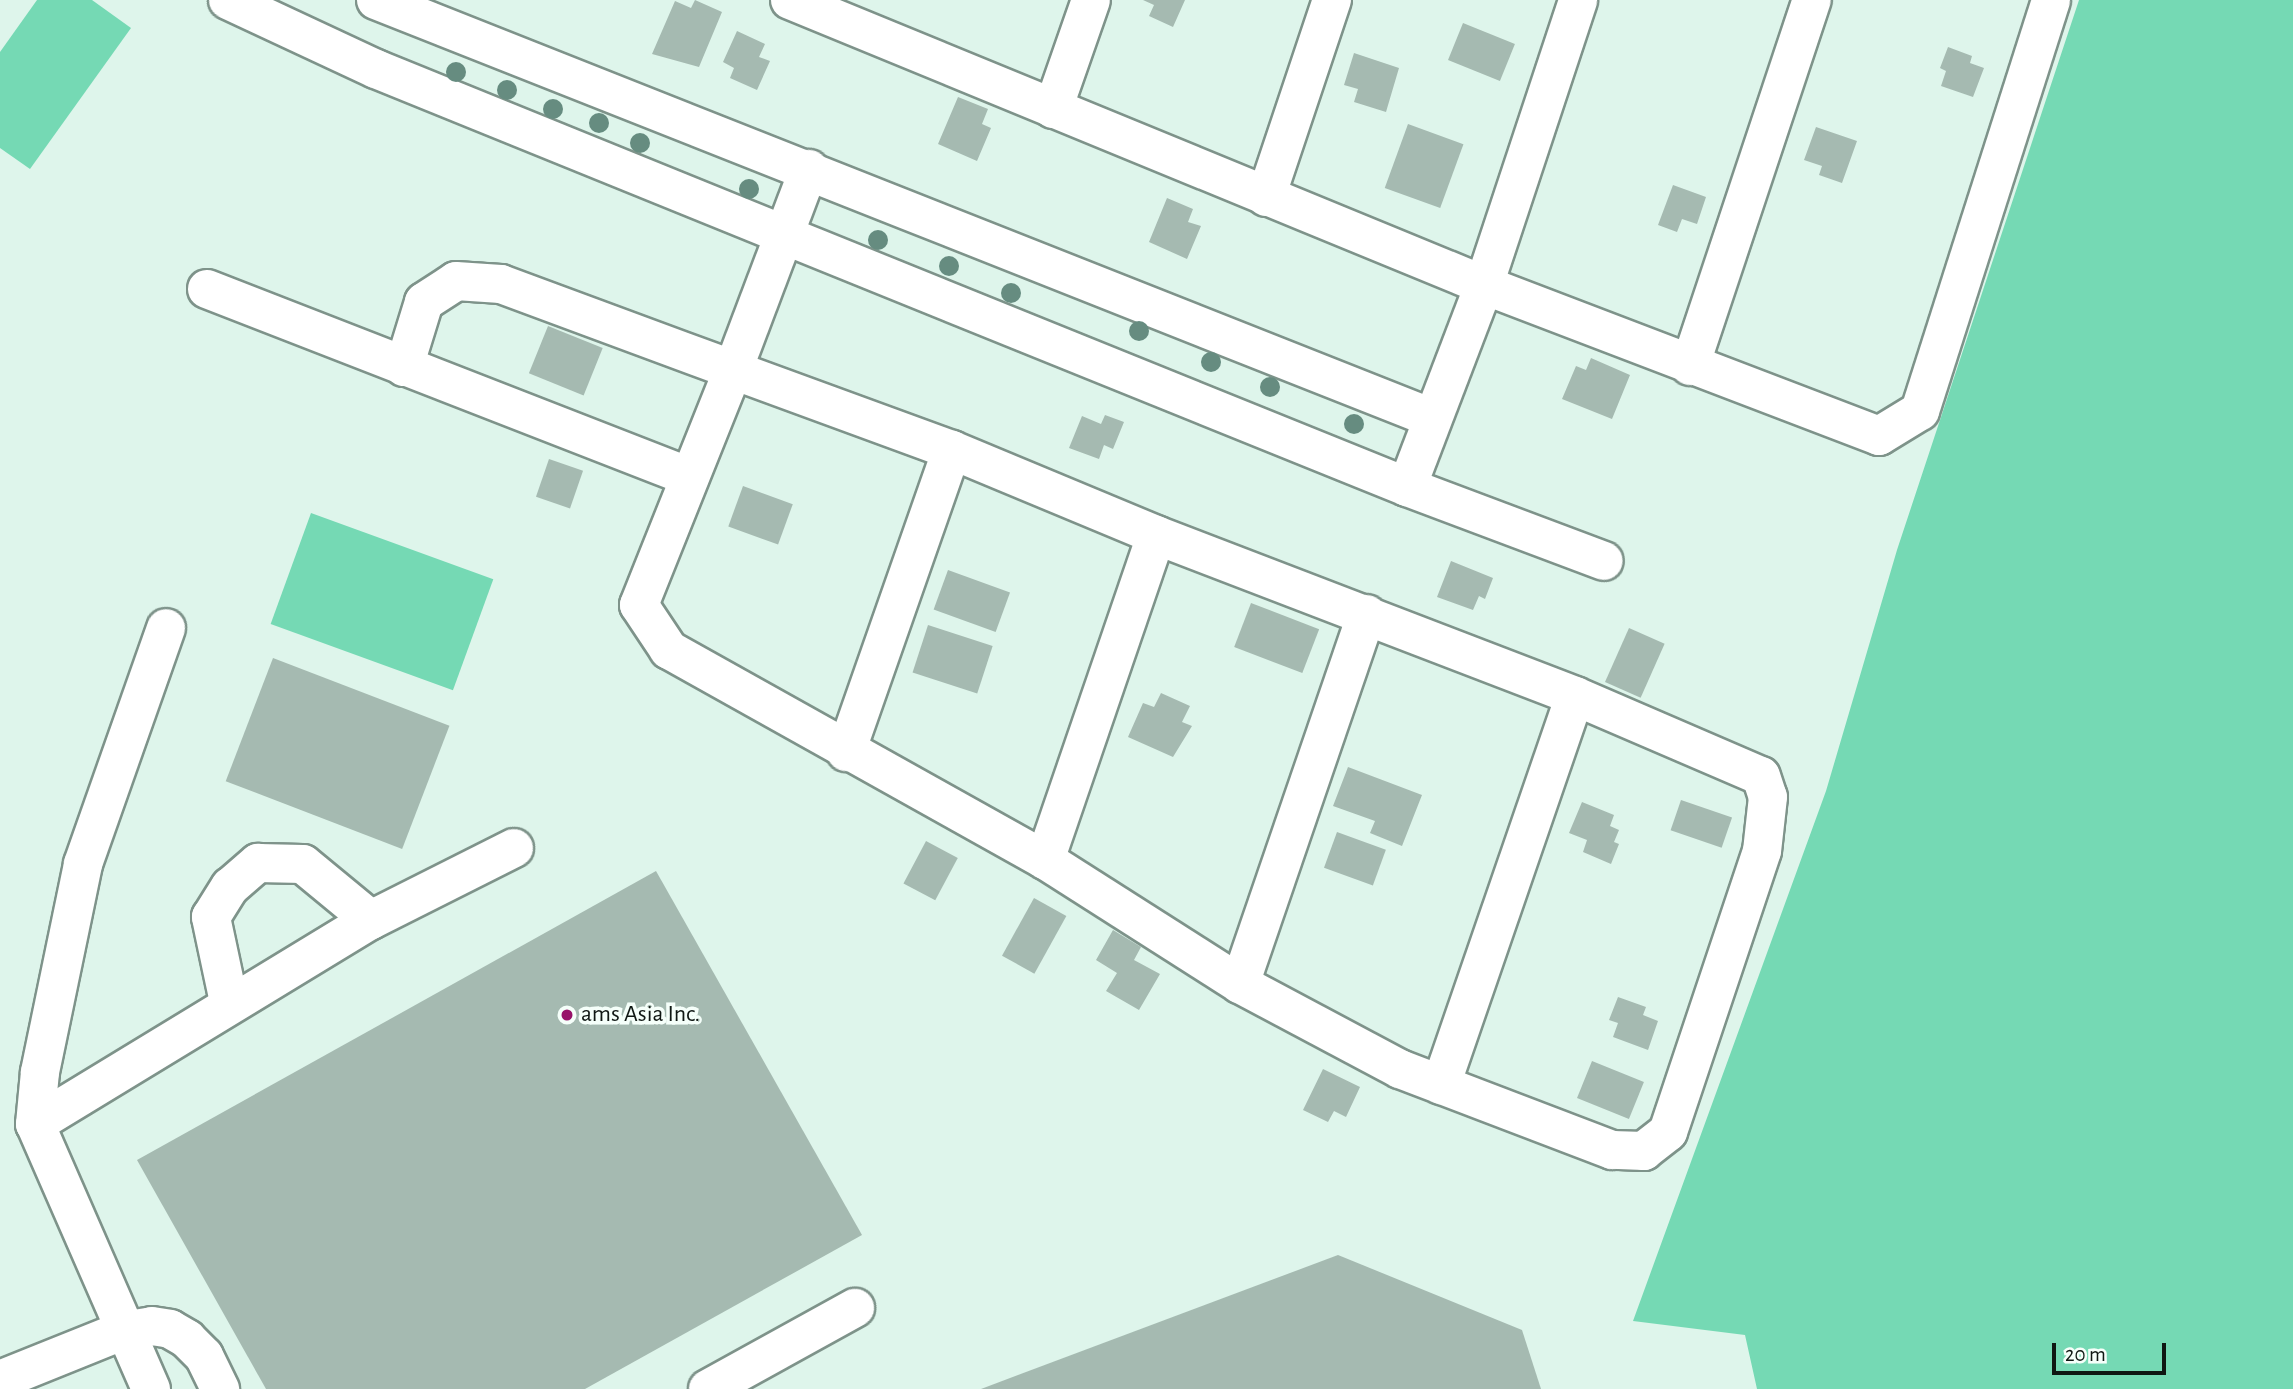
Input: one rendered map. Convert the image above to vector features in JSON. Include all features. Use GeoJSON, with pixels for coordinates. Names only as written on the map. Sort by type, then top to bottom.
{"type":"FeatureCollection","features":[{"type":"Feature","properties":{"kind":"street"},"geometry":{"type":"LineString","coordinates":[[228,0],[376,68],[784,235],[1407,487],[1604,561]]}},
{"type":"Feature","properties":{"kind":"street"},"geometry":{"type":"LineString","coordinates":[[376,0],[423,9],[809,169],[1433,418]]}},
{"type":"Feature","properties":{"kind":"street"},"geometry":{"type":"LineString","coordinates":[[790,0],[1484,285],[1690,366],[1879,436],[1920,411],[2051,0]]}},
{"type":"Feature","properties":{"kind":"street"},"geometry":{"type":"LineString","coordinates":[[1053,109],[1091,0]]}},
{"type":"Feature","properties":{"kind":"street"},"geometry":{"type":"LineString","coordinates":[[1266,197],[1332,0]]}},
{"type":"Feature","properties":{"kind":"street"},"geometry":{"type":"LineString","coordinates":[[1407,487],[1484,285],[1578,0]]}},
{"type":"Feature","properties":{"kind":"street"},"geometry":{"type":"LineString","coordinates":[[1690,366],[1812,0]]}},
{"type":"Feature","properties":{"kind":"street"},"geometry":{"type":"LineString","coordinates":[[376,68],[423,9]]}},
{"type":"Feature","properties":{"kind":"street"},"geometry":{"type":"LineString","coordinates":[[404,368],[424,302],[456,281],[502,284],[733,370],[952,450],[1156,535],[1575,696],[1761,776],[1768,797],[1762,851],[1668,1132],[1644,1151],[1612,1150],[1400,1069],[1240,984],[1045,860],[846,752],[669,650],[639,605],[733,370],[809,169]]}},
{"type":"Feature","properties":{"kind":"street"},"geometry":{"type":"LineString","coordinates":[[207,289],[404,368],[690,477]]}},
{"type":"Feature","properties":{"kind":"street"},"geometry":{"type":"LineString","coordinates":[[846,752],[952,450]]}},
{"type":"Feature","properties":{"kind":"street"},"geometry":{"type":"LineString","coordinates":[[1045,860],[1156,535]]}},
{"type":"Feature","properties":{"kind":"street"},"geometry":{"type":"LineString","coordinates":[[1240,984],[1367,614]]}},
{"type":"Feature","properties":{"kind":"street"},"geometry":{"type":"LineString","coordinates":[[151,1389],[122,1331],[35,1124],[40,1072],[83,864],[166,628]]}},
{"type":"Feature","properties":{"kind":"street"},"geometry":{"type":"LineString","coordinates":[[1441,1085],[1575,696]]}},
{"type":"Feature","properties":{"kind":"street"},"geometry":{"type":"LineString","coordinates":[[35,1124],[229,1002],[371,920],[514,848]]}},
{"type":"Feature","properties":{"kind":"street"},"geometry":{"type":"LineString","coordinates":[[229,1002],[211,917],[230,887],[258,863],[303,864],[371,920]]}},
{"type":"Feature","properties":{"kind":"street"},"geometry":{"type":"LineString","coordinates":[[708,1389],[855,1308]]}},
{"type":"Feature","properties":{"kind":"street"},"geometry":{"type":"LineString","coordinates":[[0,1380],[122,1331],[152,1326],[170,1329],[204,1356],[220,1389]]}},
{"type":"Feature","properties":{"kind":"green space"},"geometry":{"type":"Polygon","coordinates":[[[37,0],[92,0],[131,28],[30,169],[0,148],[0,52],[37,0]]]}},
{"type":"Feature","properties":{"kind":"green space"},"geometry":{"type":"Polygon","coordinates":[[[2079,0],[2293,0],[2293,1389],[1757,1389],[1745,1335],[1633,1321],[1826,791],[1897,550],[2079,0]]]}},
{"type":"Feature","properties":{"kind":"green space"},"geometry":{"type":"Polygon","coordinates":[[[311,513],[493,579],[453,690],[271,624],[311,513]]]}},
{"type":"Feature","properties":{"kind":"building"},"geometry":{"type":"Polygon","coordinates":[[[695,0],[722,12],[699,67],[652,54],[675,1],[691,8],[695,0]]]}},
{"type":"Feature","properties":{"kind":"building"},"geometry":{"type":"Polygon","coordinates":[[[1143,0],[1185,0],[1173,27],[1149,16],[1154,5],[1143,0]]]}},
{"type":"Feature","properties":{"kind":"building"},"geometry":{"type":"Polygon","coordinates":[[[1463,23],[1515,44],[1500,81],[1448,60],[1463,23]]]}},
{"type":"Feature","properties":{"kind":"building"},"geometry":{"type":"Polygon","coordinates":[[[737,31],[765,44],[759,57],[770,61],[757,90],[730,78],[734,68],[723,62],[737,31]]]}},
{"type":"Feature","properties":{"kind":"building"},"geometry":{"type":"Polygon","coordinates":[[[1948,47],[1972,56],[1970,63],[1984,68],[1973,97],[1941,86],[1946,71],[1940,68],[1948,47]]]}},
{"type":"Feature","properties":{"kind":"building"},"geometry":{"type":"Polygon","coordinates":[[[1354,53],[1399,68],[1386,112],[1354,102],[1358,89],[1344,85],[1354,53]]]}},
{"type":"Feature","properties":{"kind":"building"},"geometry":{"type":"Polygon","coordinates":[[[958,97],[988,109],[982,124],[991,128],[977,161],[938,144],[958,97]]]}},
{"type":"Feature","properties":{"kind":"building"},"geometry":{"type":"Polygon","coordinates":[[[1408,124],[1463,144],[1440,208],[1385,188],[1408,124]]]}},
{"type":"Feature","properties":{"kind":"building"},"geometry":{"type":"Polygon","coordinates":[[[1816,127],[1857,141],[1842,183],[1819,175],[1822,166],[1804,160],[1816,127]]]}},
{"type":"Feature","properties":{"kind":"building"},"geometry":{"type":"Polygon","coordinates":[[[1673,185],[1706,197],[1697,224],[1682,219],[1677,232],[1658,225],[1673,185]]]}},
{"type":"Feature","properties":{"kind":"building"},"geometry":{"type":"Polygon","coordinates":[[[1167,198],[1193,209],[1188,222],[1201,226],[1187,259],[1149,242],[1167,198]]]}},
{"type":"Feature","properties":{"kind":"building"},"geometry":{"type":"Polygon","coordinates":[[[548,326],[603,348],[584,395],[529,373],[548,326]]]}},
{"type":"Feature","properties":{"kind":"building"},"geometry":{"type":"Polygon","coordinates":[[[1591,358],[1630,375],[1612,419],[1562,399],[1576,366],[1586,370],[1591,358]]]}},
{"type":"Feature","properties":{"kind":"building"},"geometry":{"type":"Polygon","coordinates":[[[1105,415],[1124,422],[1113,449],[1104,445],[1099,459],[1069,448],[1082,416],[1101,424],[1105,415]]]}},
{"type":"Feature","properties":{"kind":"building"},"geometry":{"type":"Polygon","coordinates":[[[549,459],[583,471],[570,509],[536,497],[549,459]]]}},
{"type":"Feature","properties":{"kind":"building"},"geometry":{"type":"Polygon","coordinates":[[[743,486],[793,504],[778,545],[728,526],[743,486]]]}},
{"type":"Feature","properties":{"kind":"building"},"geometry":{"type":"Polygon","coordinates":[[[1451,561],[1493,578],[1485,599],[1479,596],[1473,610],[1437,597],[1451,561]]]}},
{"type":"Feature","properties":{"kind":"building"},"geometry":{"type":"Polygon","coordinates":[[[948,570],[1010,593],[996,632],[934,609],[948,570]]]}},
{"type":"Feature","properties":{"kind":"building"},"geometry":{"type":"Polygon","coordinates":[[[1251,603],[1319,629],[1302,673],[1234,647],[1251,603]]]}},
{"type":"Feature","properties":{"kind":"building"},"geometry":{"type":"Polygon","coordinates":[[[928,625],[993,646],[977,694],[913,673],[928,625]]]}},
{"type":"Feature","properties":{"kind":"building"},"geometry":{"type":"Polygon","coordinates":[[[1629,628],[1665,644],[1641,698],[1605,682],[1629,628]]]}},
{"type":"Feature","properties":{"kind":"building"},"geometry":{"type":"Polygon","coordinates":[[[273,658],[449,726],[402,849],[226,781],[273,658]]]}},
{"type":"Feature","properties":{"kind":"building"},"geometry":{"type":"Polygon","coordinates":[[[1161,693],[1190,706],[1182,722],[1192,726],[1173,757],[1128,737],[1143,703],[1154,707],[1161,693]]]}},
{"type":"Feature","properties":{"kind":"building"},"geometry":{"type":"Polygon","coordinates":[[[1348,767],[1422,795],[1402,846],[1370,833],[1375,821],[1333,806],[1348,767]]]}},
{"type":"Feature","properties":{"kind":"building"},"geometry":{"type":"Polygon","coordinates":[[[1681,800],[1732,818],[1722,848],[1671,830],[1681,800]]]}},
{"type":"Feature","properties":{"kind":"building"},"geometry":{"type":"Polygon","coordinates":[[[1582,802],[1614,815],[1610,826],[1619,830],[1614,842],[1619,844],[1611,864],[1583,852],[1587,840],[1569,833],[1582,802]]]}},
{"type":"Feature","properties":{"kind":"building"},"geometry":{"type":"Polygon","coordinates":[[[1337,832],[1386,850],[1373,885],[1324,868],[1337,832]]]}},
{"type":"Feature","properties":{"kind":"building"},"geometry":{"type":"Polygon","coordinates":[[[926,841],[958,858],[935,900],[903,883],[926,841]]]}},
{"type":"Feature","properties":{"kind":"building","name":"ams Asia Inc."},"geometry":{"type":"Polygon","coordinates":[[[656,871],[862,1235],[585,1389],[266,1389],[137,1160],[656,871]]]}},
{"type":"Feature","properties":{"kind":"building"},"geometry":{"type":"Polygon","coordinates":[[[1034,898],[1066,916],[1034,974],[1002,956],[1034,898]]]}},
{"type":"Feature","properties":{"kind":"building"},"geometry":{"type":"Polygon","coordinates":[[[1113,930],[1141,947],[1134,960],[1160,974],[1139,1010],[1106,991],[1117,973],[1096,960],[1113,930]]]}},
{"type":"Feature","properties":{"kind":"building"},"geometry":{"type":"Polygon","coordinates":[[[1618,997],[1646,1007],[1643,1015],[1658,1021],[1648,1050],[1613,1037],[1618,1023],[1609,1020],[1618,997]]]}},
{"type":"Feature","properties":{"kind":"building"},"geometry":{"type":"Polygon","coordinates":[[[1592,1061],[1644,1082],[1629,1119],[1577,1098],[1592,1061]]]}},
{"type":"Feature","properties":{"kind":"building"},"geometry":{"type":"Polygon","coordinates":[[[1323,1069],[1360,1087],[1346,1117],[1334,1111],[1328,1122],[1303,1110],[1323,1069]]]}},
{"type":"Feature","properties":{"kind":"building"},"geometry":{"type":"Polygon","coordinates":[[[1338,1255],[1522,1330],[1541,1389],[981,1389],[1338,1255]]]}},
{"type":"Feature","properties":{"kind":"place","name":"ams Asia Inc."},"geometry":{"type":"Point","coordinates":[567,1015]}}]}
